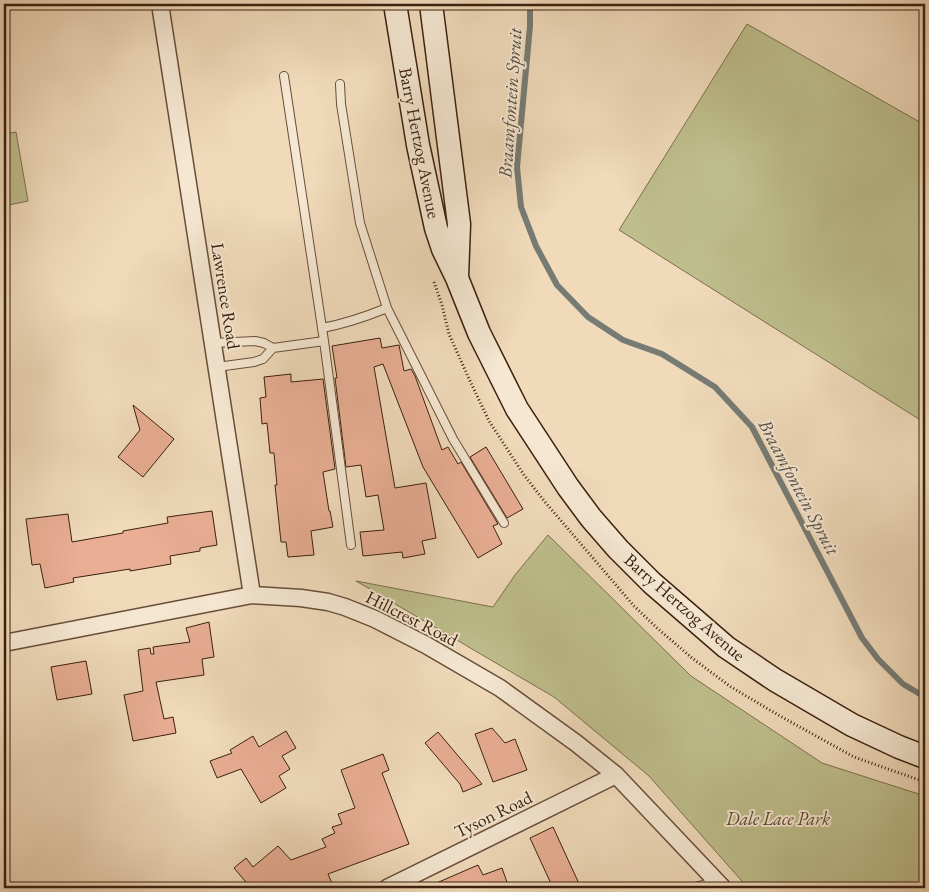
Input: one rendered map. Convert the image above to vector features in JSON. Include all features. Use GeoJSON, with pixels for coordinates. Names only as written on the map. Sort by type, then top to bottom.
{"type":"FeatureCollection","features":[{"type":"Feature","properties":{"kind":"main road","name":"Barry Hertzog Avenue"},"geometry":{"type":"LineString","coordinates":[[395,4],[418,145],[436,228],[443,249],[479,333],[517,409],[568,487],[591,518],[652,583],[726,647],[775,680],[852,725],[925,757]]}},
{"type":"Feature","properties":{"kind":"main road","name":"Barry Hertzog Avenue"},"geometry":{"type":"LineString","coordinates":[[431,4],[459,224],[457,278]]}},
{"type":"Feature","properties":{"kind":"street","name":"Lawrence Road"},"geometry":{"type":"LineString","coordinates":[[160,4],[252,595]]}},
{"type":"Feature","properties":{"kind":"street","name":"Hillcrest Road"},"geometry":{"type":"LineString","coordinates":[[4,643],[252,595],[301,598],[345,607],[375,619],[426,645],[500,688],[576,743],[616,775],[720,885]]}},
{"type":"Feature","properties":{"kind":"street","name":"Tyson Road"},"geometry":{"type":"LineString","coordinates":[[387,888],[616,775]]}},
{"type":"Feature","properties":{"kind":"lane"},"geometry":{"type":"LineString","coordinates":[[284,76],[324,341],[351,545]]}},
{"type":"Feature","properties":{"kind":"lane"},"geometry":{"type":"LineString","coordinates":[[340,84],[341,104],[360,223],[387,308],[453,440],[504,523]]}},
{"type":"Feature","properties":{"kind":"lane"},"geometry":{"type":"LineString","coordinates":[[322,328],[364,318],[387,308]]}},
{"type":"Feature","properties":{"kind":"lane"},"geometry":{"type":"LineString","coordinates":[[213,343],[255,341],[273,348],[324,341]]}},
{"type":"Feature","properties":{"kind":"lane"},"geometry":{"type":"LineString","coordinates":[[217,367],[263,359],[273,348]]}},
{"type":"Feature","properties":{"kind":"lane"},"geometry":{"type":"LineString","coordinates":[[692,888],[720,885]]}},
{"type":"Feature","properties":{"kind":"green space"},"geometry":{"type":"Polygon","coordinates":[[[747,24],[925,125],[925,423],[619,230],[747,24]]]}},
{"type":"Feature","properties":{"kind":"green space"},"geometry":{"type":"Polygon","coordinates":[[[16,132],[28,201],[4,206],[4,134],[16,132]]]}},
{"type":"Feature","properties":{"kind":"green space","name":"Dale Lace Park"},"geometry":{"type":"Polygon","coordinates":[[[548,535],[691,676],[822,763],[925,796],[925,888],[748,888],[649,776],[554,697],[356,581],[493,607],[515,575],[548,535]]]}},
{"type":"Feature","properties":{"kind":"building"},"geometry":{"type":"Polygon","coordinates":[[[380,338],[382,348],[399,345],[404,371],[411,369],[415,376],[442,450],[448,447],[458,464],[461,462],[498,524],[493,526],[502,544],[478,558],[423,467],[383,364],[374,367],[395,488],[426,483],[436,538],[422,541],[425,554],[403,558],[402,552],[363,556],[360,532],[384,530],[378,495],[366,497],[361,465],[346,467],[332,346],[380,338]]]}},
{"type":"Feature","properties":{"kind":"building"},"geometry":{"type":"Polygon","coordinates":[[[291,374],[291,382],[323,379],[335,469],[323,472],[333,527],[311,531],[314,555],[288,557],[286,542],[281,542],[275,485],[277,485],[274,453],[270,453],[267,423],[262,424],[260,398],[266,397],[264,377],[291,374]]]}},
{"type":"Feature","properties":{"kind":"building"},"geometry":{"type":"Polygon","coordinates":[[[133,405],[174,439],[143,477],[118,457],[140,430],[133,405]]]}},
{"type":"Feature","properties":{"kind":"building"},"geometry":{"type":"Polygon","coordinates":[[[486,447],[523,509],[507,518],[470,457],[486,447]]]}},
{"type":"Feature","properties":{"kind":"building"},"geometry":{"type":"Polygon","coordinates":[[[212,511],[217,545],[200,548],[200,551],[170,556],[171,564],[73,578],[74,582],[45,588],[40,564],[32,565],[26,519],[68,514],[72,542],[168,523],[167,517],[212,511]]]}},
{"type":"Feature","properties":{"kind":"building"},"geometry":{"type":"Polygon","coordinates":[[[209,622],[214,657],[202,659],[204,675],[156,682],[164,719],[173,717],[176,733],[133,741],[124,695],[143,691],[138,650],[150,648],[151,654],[154,654],[153,647],[190,642],[186,628],[209,622]]]}},
{"type":"Feature","properties":{"kind":"building"},"geometry":{"type":"Polygon","coordinates":[[[86,661],[92,694],[57,700],[51,667],[86,661]]]}},
{"type":"Feature","properties":{"kind":"building"},"geometry":{"type":"Polygon","coordinates":[[[492,728],[505,743],[515,739],[527,770],[493,782],[475,734],[492,728]]]}},
{"type":"Feature","properties":{"kind":"building"},"geometry":{"type":"Polygon","coordinates":[[[286,731],[296,748],[282,756],[290,769],[279,776],[286,788],[261,803],[241,769],[217,778],[210,761],[232,753],[230,750],[253,736],[259,747],[286,731]]]}},
{"type":"Feature","properties":{"kind":"building"},"geometry":{"type":"Polygon","coordinates":[[[438,732],[482,784],[463,792],[460,784],[425,743],[438,732]]]}},
{"type":"Feature","properties":{"kind":"building"},"geometry":{"type":"Polygon","coordinates":[[[383,754],[389,770],[382,773],[409,844],[328,874],[334,888],[251,888],[234,868],[246,858],[253,867],[278,846],[291,860],[326,847],[322,839],[335,833],[332,827],[342,824],[338,814],[355,808],[341,770],[383,754]]]}},
{"type":"Feature","properties":{"kind":"building"},"geometry":{"type":"Polygon","coordinates":[[[553,827],[581,888],[553,888],[530,838],[553,827]]]}},
{"type":"Feature","properties":{"kind":"building"},"geometry":{"type":"Polygon","coordinates":[[[478,865],[483,875],[502,868],[509,888],[425,888],[478,865]]]}},
{"type":"Feature","properties":{"kind":"waterway","name":"Braamfontein Spruit"},"geometry":{"type":"LineString","coordinates":[[530,4],[530,26],[517,167],[521,207],[536,246],[557,285],[588,317],[623,340],[662,354],[715,387],[752,427],[862,638],[878,659],[903,684],[925,697]]}}]}
